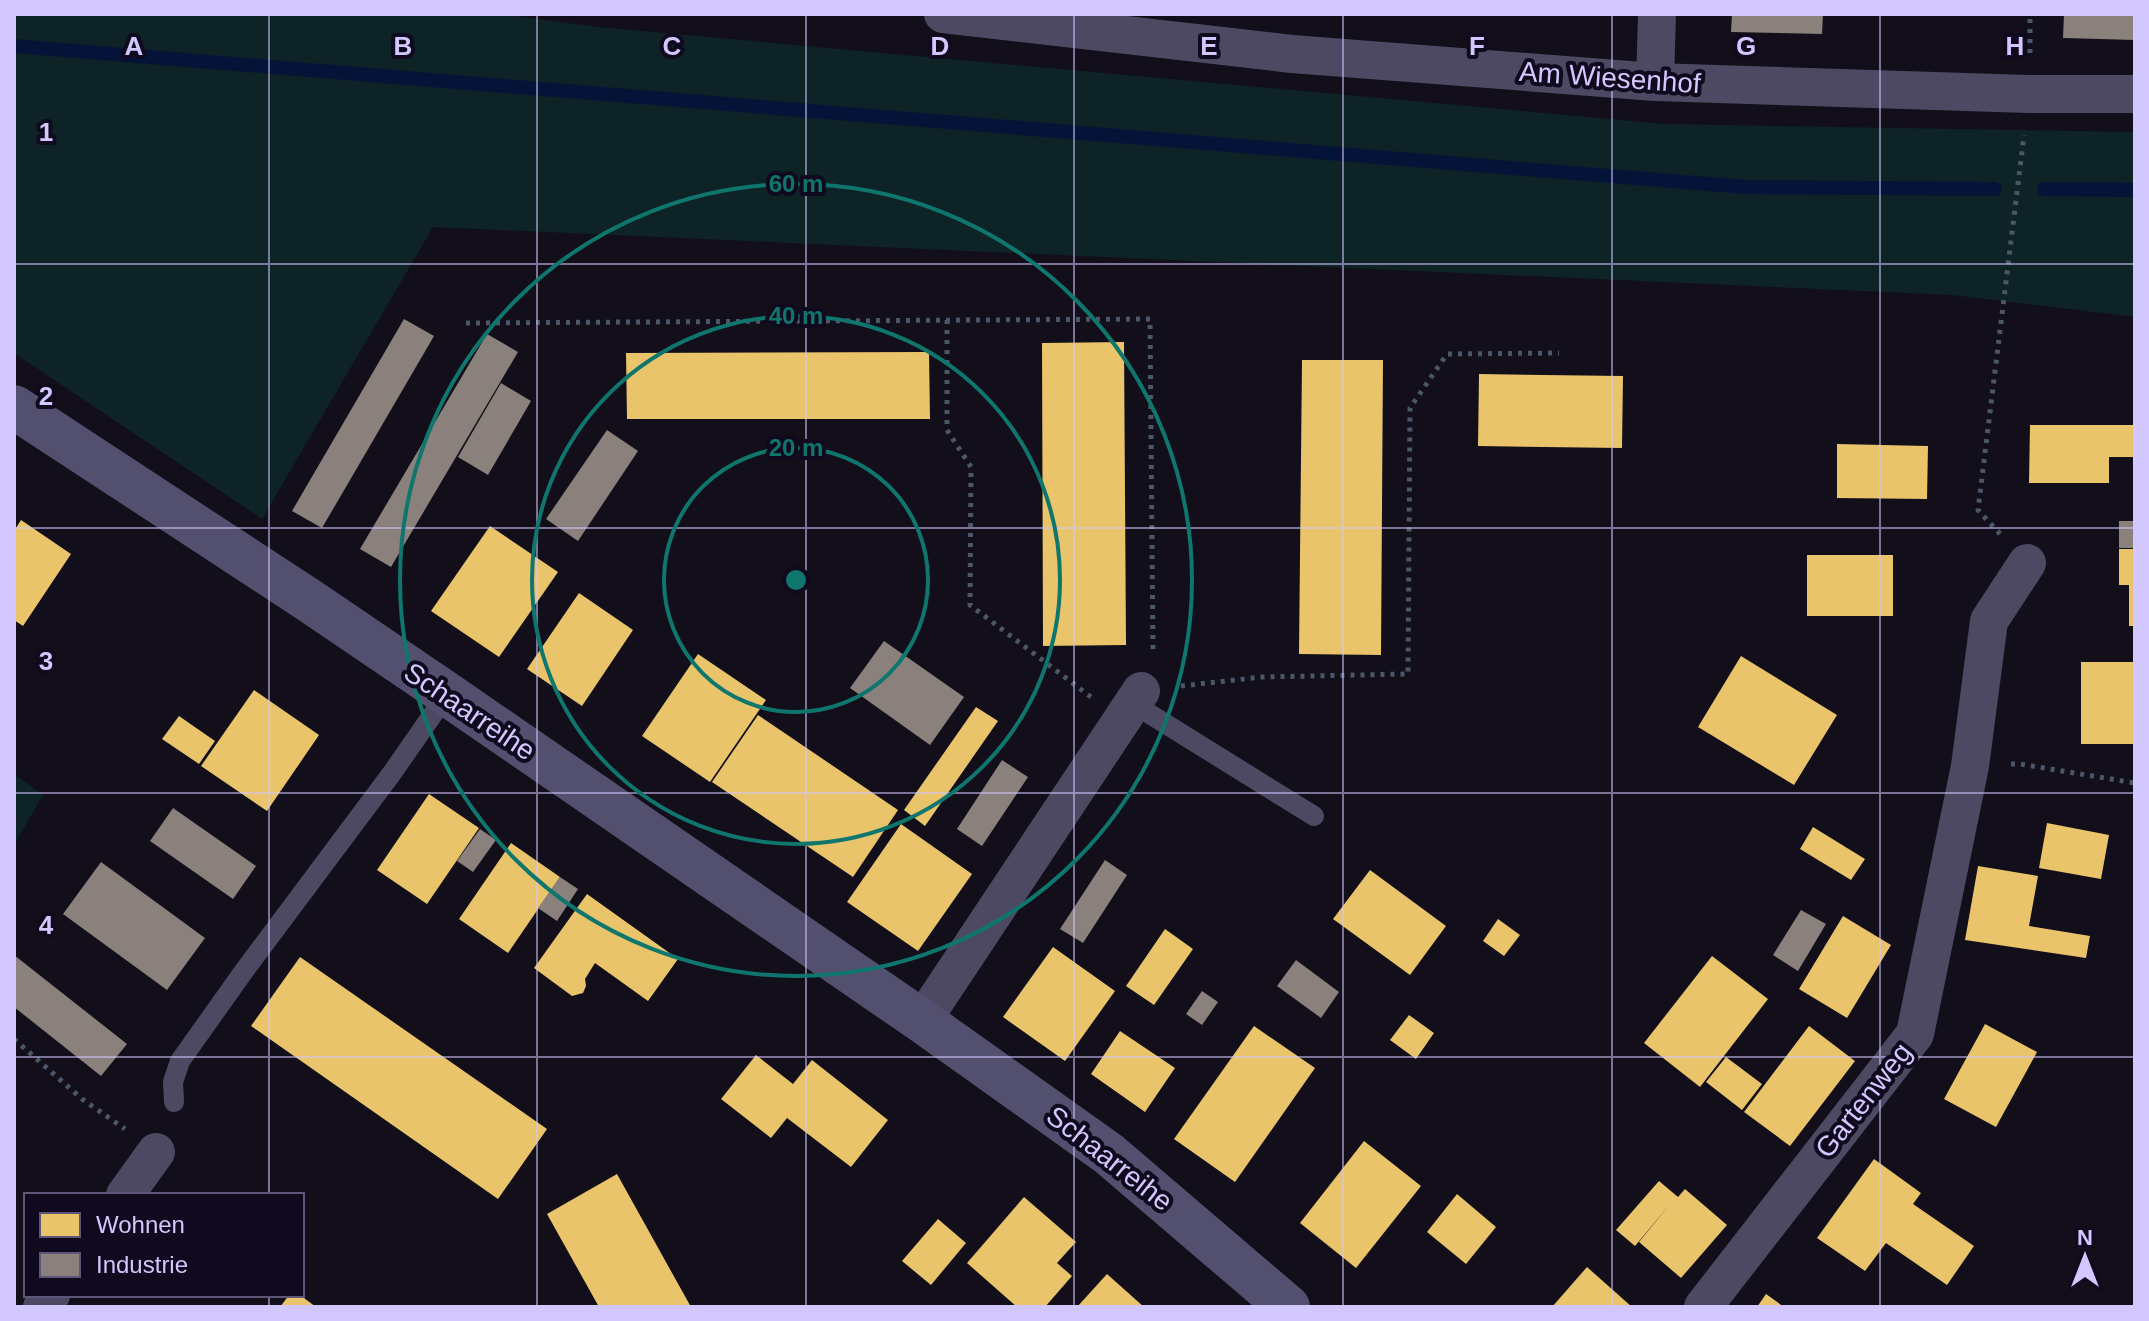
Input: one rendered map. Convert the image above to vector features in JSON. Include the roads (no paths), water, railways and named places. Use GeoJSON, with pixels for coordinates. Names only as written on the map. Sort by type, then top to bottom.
{"type":"FeatureCollection","features":[{"type":"Feature","properties":{"kind":"main road","name":"Schaarreihe"},"geometry":{"type":"LineString","coordinates":[[14,407],[310,601],[922,1021],[1131,1171],[1288,1307]]}},
{"type":"Feature","properties":{"kind":"street","name":"Am Wiesenhof"},"geometry":{"type":"LineString","coordinates":[[943,14],[1292,54],[1655,82],[2029,94],[2135,94]]}},
{"type":"Feature","properties":{"kind":"street"},"geometry":{"type":"LineString","coordinates":[[1655,82],[1657,14]]}},
{"type":"Feature","properties":{"kind":"street","name":"Gartenweg"},"geometry":{"type":"LineString","coordinates":[[1703,1307],[1915,1034],[1970,766],[1989,621],[2017,552]]}},
{"type":"Feature","properties":{"kind":"street"},"geometry":{"type":"LineString","coordinates":[[922,1021],[1131,704]]}},
{"type":"Feature","properties":{"kind":"street"},"geometry":{"type":"LineString","coordinates":[[126,1193],[156,1152]]}},
{"type":"Feature","properties":{"kind":"lane"},"geometry":{"type":"LineString","coordinates":[[174,1102],[173,1082],[180,1061],[447,694]]}},
{"type":"Feature","properties":{"kind":"lane"},"geometry":{"type":"LineString","coordinates":[[1131,704],[1314,816]]}},
{"type":"Feature","properties":{"kind":"waterway"},"geometry":{"type":"LineString","coordinates":[[14,46],[1745,187],[1995,189]]}},
{"type":"Feature","properties":{"kind":"waterway"},"geometry":{"type":"LineString","coordinates":[[2044,189],[2135,190]]}}]}
